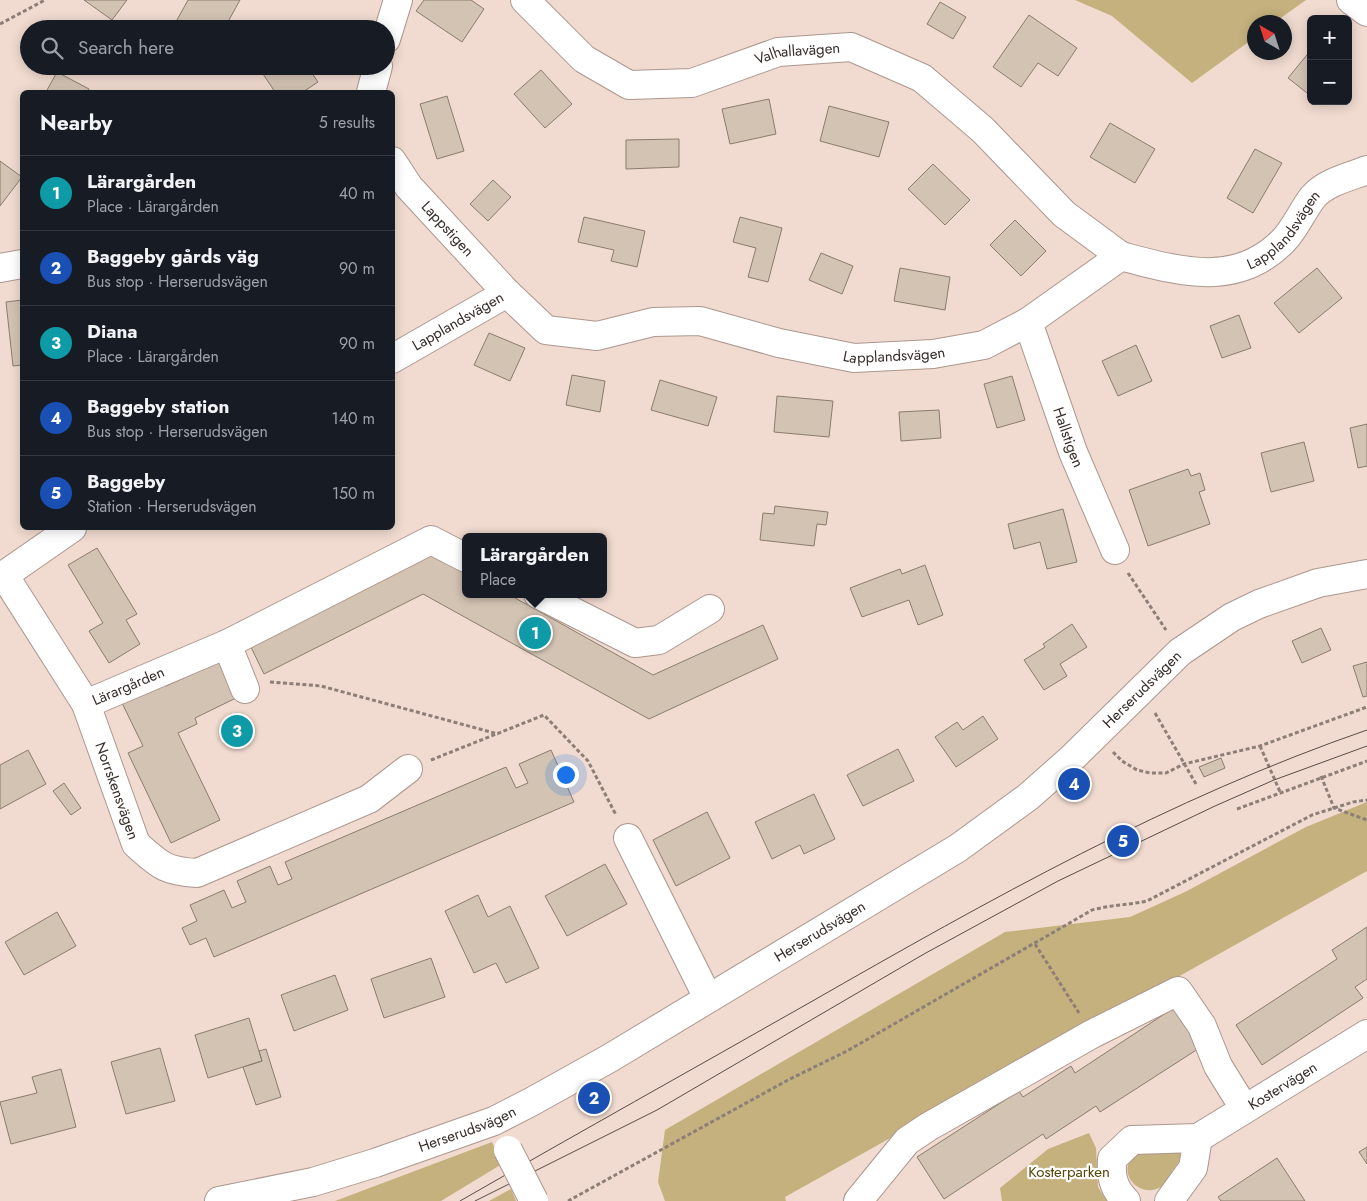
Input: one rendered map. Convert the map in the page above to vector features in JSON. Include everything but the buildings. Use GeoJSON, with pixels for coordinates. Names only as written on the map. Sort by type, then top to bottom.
{"type":"FeatureCollection","features":[{"type":"Feature","properties":{"kind":"street"},"geometry":{"type":"LineString","coordinates":[[392,20],[398,0]]}},
{"type":"Feature","properties":{"kind":"street","name":"Valhallavägen"},"geometry":{"type":"LineString","coordinates":[[525,0],[584,59],[629,86],[692,83],[778,52],[851,47],[922,78],[983,130],[1064,214],[1121,256]]}},
{"type":"Feature","properties":{"kind":"street"},"geometry":{"type":"LineString","coordinates":[[1351,0],[1367,12]]}},
{"type":"Feature","properties":{"kind":"street"},"geometry":{"type":"LineString","coordinates":[[372,90],[376,75]]}},
{"type":"Feature","properties":{"kind":"street","name":"Lappstigen"},"geometry":{"type":"LineString","coordinates":[[395,165],[409,187],[506,293]]}},
{"type":"Feature","properties":{"kind":"street","name":"Lapplandsvägen"},"geometry":{"type":"LineString","coordinates":[[395,357],[506,293],[546,330],[597,336],[652,322],[700,321],[779,343],[854,358],[933,354],[984,345],[1028,322],[1121,256],[1190,272],[1222,272],[1248,265],[1265,256],[1284,240],[1314,196],[1331,183],[1367,170]]}},
{"type":"Feature","properties":{"kind":"street"},"geometry":{"type":"LineString","coordinates":[[0,268],[20,264]]}},
{"type":"Feature","properties":{"kind":"street","name":"Hallstigen"},"geometry":{"type":"LineString","coordinates":[[1028,322],[1073,452],[1119,558]]}},
{"type":"Feature","properties":{"kind":"street"},"geometry":{"type":"LineString","coordinates":[[2,577],[69,530]]}},
{"type":"Feature","properties":{"kind":"street","name":"Lärargården"},"geometry":{"type":"LineString","coordinates":[[86,704],[227,644],[431,540],[462,556]]}},
{"type":"Feature","properties":{"kind":"street","name":"Herserudsvägen"},"geometry":{"type":"LineString","coordinates":[[219,1201],[312,1182],[375,1163],[494,1121],[610,1058],[958,848],[1028,797],[1071,759],[1180,652],[1232,617],[1259,604],[1318,583],[1367,574]]}},
{"type":"Feature","properties":{"kind":"street","name":"Norrskensvägen"},"geometry":{"type":"LineString","coordinates":[[2,577],[86,704],[136,844],[154,860],[173,872],[197,873],[369,799],[408,769]]}},
{"type":"Feature","properties":{"kind":"street"},"geometry":{"type":"LineString","coordinates":[[546,598],[635,643],[659,640],[710,609]]}},
{"type":"Feature","properties":{"kind":"street"},"geometry":{"type":"LineString","coordinates":[[227,644],[245,689]]}},
{"type":"Feature","properties":{"kind":"street"},"geometry":{"type":"LineString","coordinates":[[628,838],[708,998]]}},
{"type":"Feature","properties":{"kind":"street"},"geometry":{"type":"LineString","coordinates":[[858,1201],[908,1141],[928,1127],[1092,1034],[1178,991],[1202,1026],[1218,1066],[1244,1108]]}},
{"type":"Feature","properties":{"kind":"street","name":"Kostervägen"},"geometry":{"type":"LineString","coordinates":[[1198,1138],[1367,1034]]}},
{"type":"Feature","properties":{"kind":"street"},"geometry":{"type":"LineString","coordinates":[[494,1121],[534,1201]]}},
{"type":"Feature","properties":{"kind":"street"},"geometry":{"type":"LineString","coordinates":[[1126,1201],[1114,1185],[1111,1175],[1112,1159],[1132,1140],[1198,1138],[1193,1168],[1169,1201]]}},
{"type":"Feature","properties":{"kind":"path"},"geometry":{"type":"LineString","coordinates":[[0,24],[46,0]]}},
{"type":"Feature","properties":{"kind":"path"},"geometry":{"type":"LineString","coordinates":[[1119,558],[1180,652]]}},
{"type":"Feature","properties":{"kind":"path"},"geometry":{"type":"LineString","coordinates":[[245,689],[268,682],[321,686],[498,734]]}},
{"type":"Feature","properties":{"kind":"path"},"geometry":{"type":"LineString","coordinates":[[1140,690],[1196,784]]}},
{"type":"Feature","properties":{"kind":"path"},"geometry":{"type":"LineString","coordinates":[[1108,746],[1122,761],[1137,770],[1150,773],[1166,772],[1184,764],[1260,746],[1367,707]]}},
{"type":"Feature","properties":{"kind":"path"},"geometry":{"type":"LineString","coordinates":[[408,769],[544,715],[588,761],[628,838]]}},
{"type":"Feature","properties":{"kind":"path"},"geometry":{"type":"LineString","coordinates":[[1260,746],[1281,794]]}},
{"type":"Feature","properties":{"kind":"path"},"geometry":{"type":"LineString","coordinates":[[1237,809],[1281,794],[1321,776],[1367,762]]}},
{"type":"Feature","properties":{"kind":"path"},"geometry":{"type":"LineString","coordinates":[[1321,776],[1334,808],[1367,820]]}},
{"type":"Feature","properties":{"kind":"path"},"geometry":{"type":"LineString","coordinates":[[568,1201],[788,1080],[847,1051],[1092,910],[1109,906],[1126,906],[1147,901],[1312,815],[1353,802],[1367,800]]}},
{"type":"Feature","properties":{"kind":"path"},"geometry":{"type":"LineString","coordinates":[[1035,944],[1092,1034]]}},
{"type":"Feature","properties":{"kind":"green space"},"geometry":{"type":"Polygon","coordinates":[[[1075,0],[1306,0],[1285,15],[1247,15],[1247,43],[1192,83],[1112,16],[1075,0]]]}},
{"type":"Feature","properties":{"kind":"green space"},"geometry":{"type":"Polygon","coordinates":[[[1367,802],[1367,871],[785,1197],[786,1201],[665,1201],[658,1182],[665,1130],[1005,932],[1130,917],[1185,892],[1306,827],[1367,802]]]}},
{"type":"Feature","properties":{"kind":"green space","name":"Kosterparken"},"geometry":{"type":"Polygon","coordinates":[[[1089,1133],[1096,1148],[1098,1187],[1107,1201],[1002,1201],[1000,1188],[1048,1149],[1089,1133]]]}},
{"type":"Feature","properties":{"kind":"green space"},"geometry":{"type":"Polygon","coordinates":[[[492,1142],[502,1164],[441,1201],[335,1201],[492,1142]]]}},
{"type":"Feature","properties":{"kind":"green space"},"geometry":{"type":"Polygon","coordinates":[[[1181,1149],[1180,1160],[1162,1186],[1154,1190],[1146,1190],[1139,1187],[1129,1176],[1130,1160],[1137,1152],[1181,1149]]]}},
{"type":"Feature","properties":{"kind":"green space"},"geometry":{"type":"Polygon","coordinates":[[[511,1189],[516,1201],[489,1201],[511,1189]]]}},
{"type":"Feature","properties":{"kind":"tram line"},"geometry":{"type":"LineString","coordinates":[[460,1201],[944,926],[1082,853],[1222,787],[1294,757],[1367,730]]}},
{"type":"Feature","properties":{"kind":"tram line"},"geometry":{"type":"LineString","coordinates":[[475,1201],[657,1110],[924,954],[1058,881],[1274,780],[1367,746]]}},
{"type":"Feature","properties":{"kind":"place","name":"Lärargården"},"geometry":{"type":"Point","coordinates":[535,633]}},
{"type":"Feature","properties":{"kind":"place","name":"Diana"},"geometry":{"type":"Point","coordinates":[237,731]}},
{"type":"Feature","properties":{"kind":"place","name":"Baggeby station"},"geometry":{"type":"Point","coordinates":[1074,784]}},
{"type":"Feature","properties":{"kind":"place","name":"Baggeby"},"geometry":{"type":"Point","coordinates":[1123,841]}},
{"type":"Feature","properties":{"kind":"place","name":"Baggeby gårds väg"},"geometry":{"type":"Point","coordinates":[594,1098]}}]}
